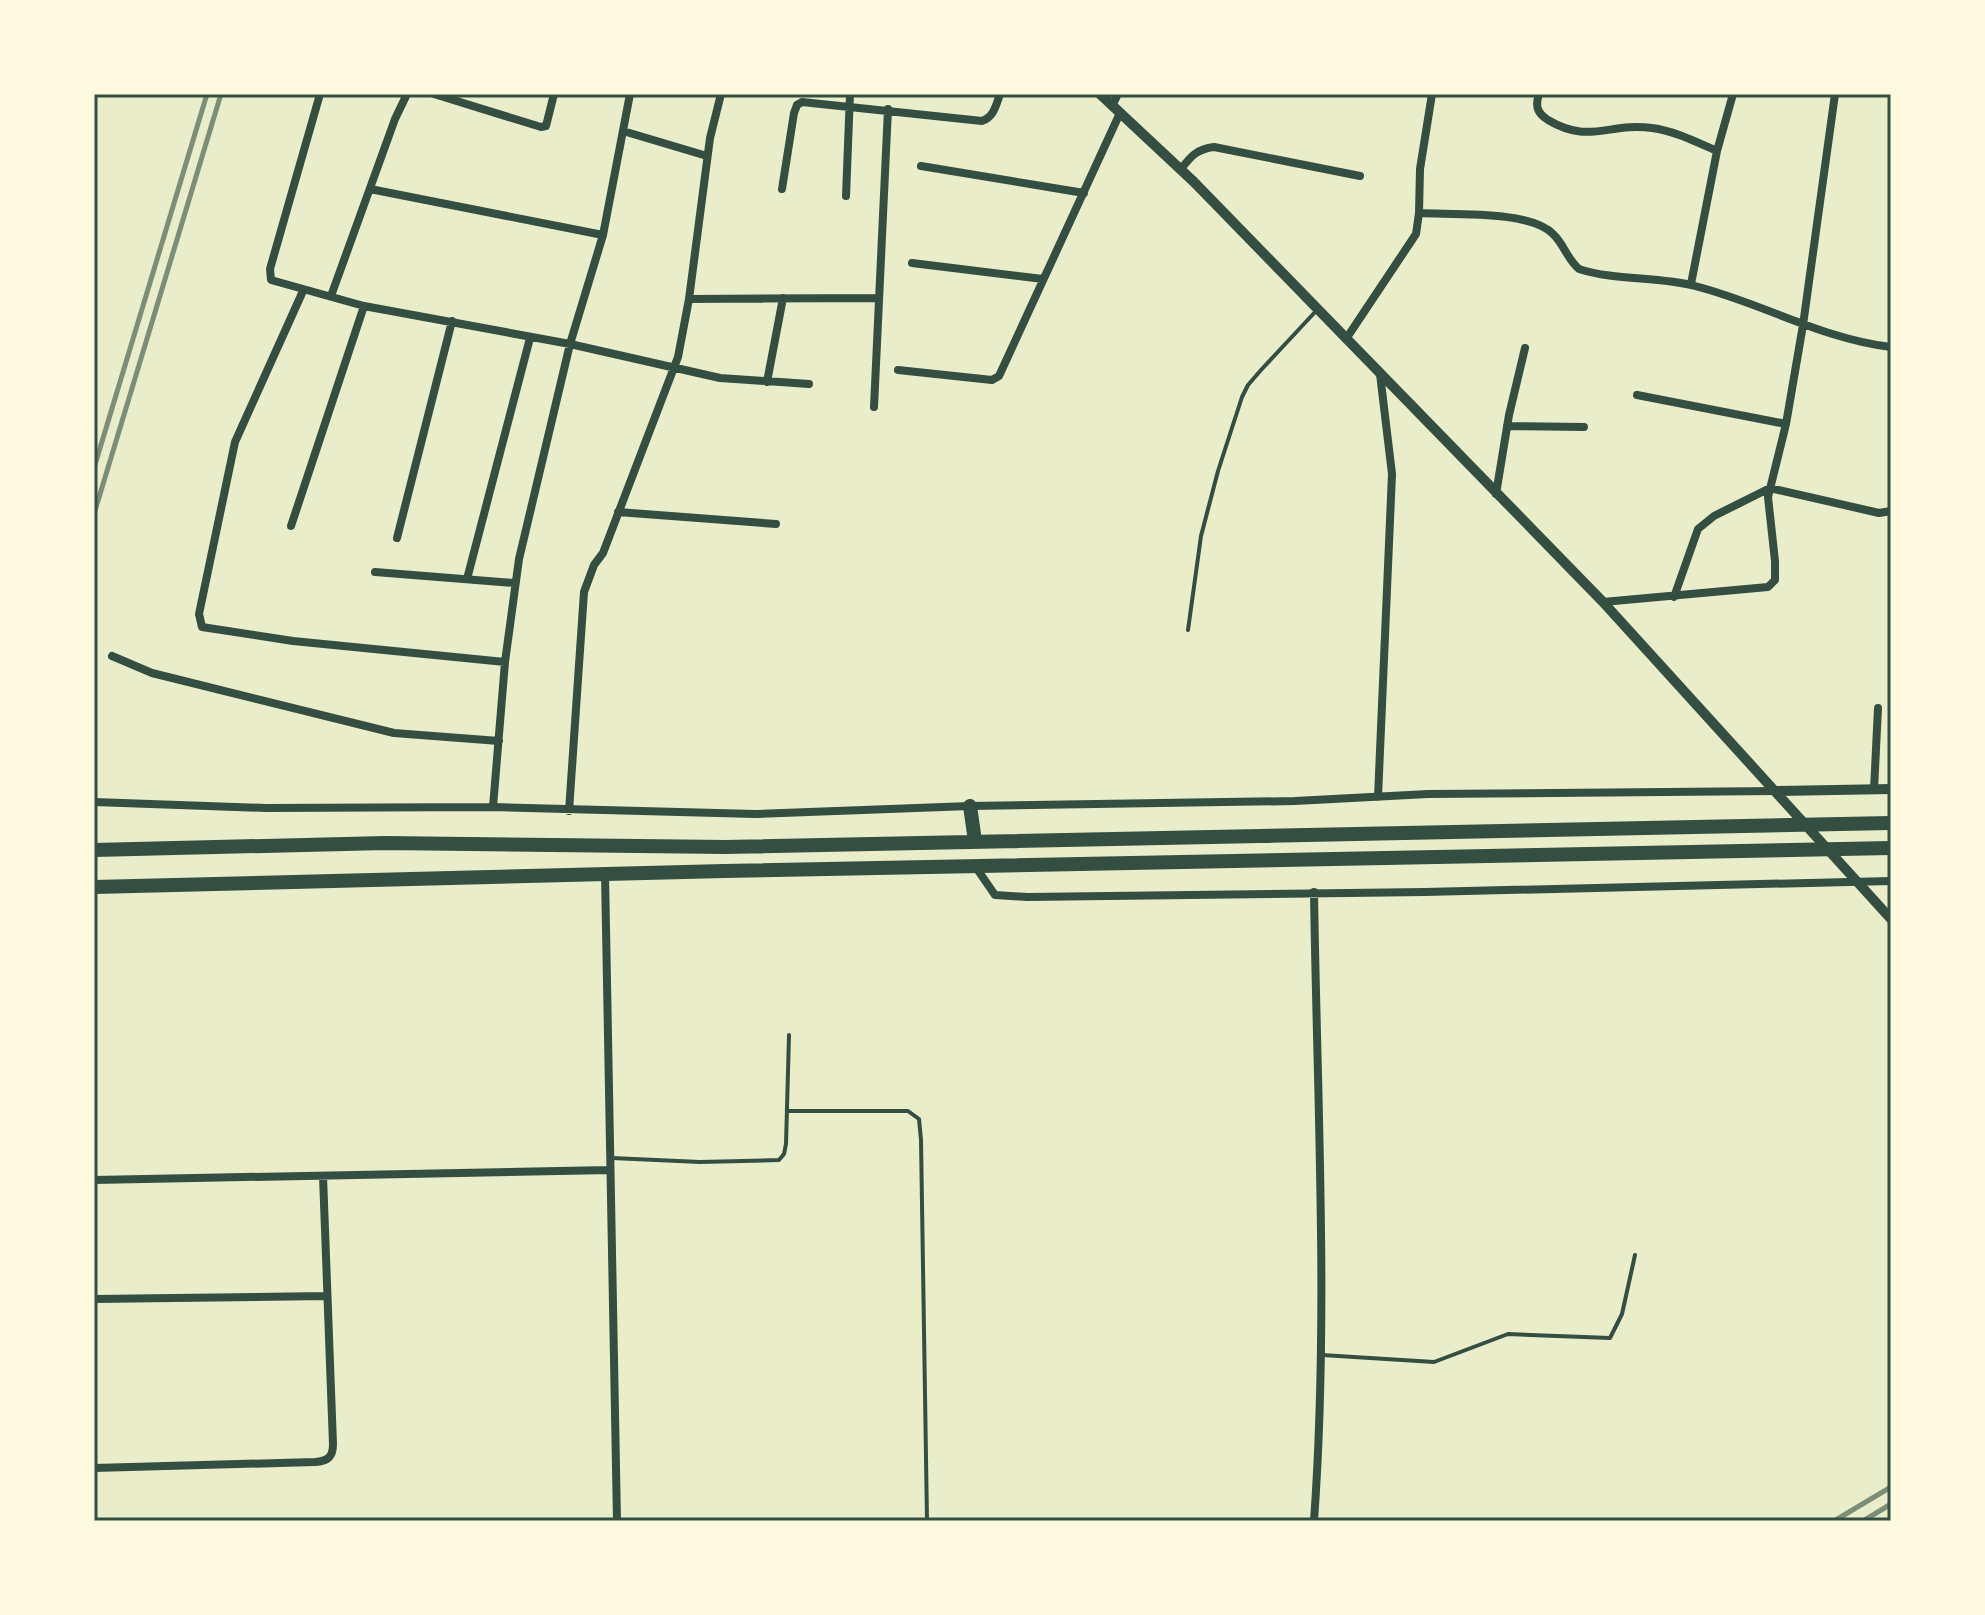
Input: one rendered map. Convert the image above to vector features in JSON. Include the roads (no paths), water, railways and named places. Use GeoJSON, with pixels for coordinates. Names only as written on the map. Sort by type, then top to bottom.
{"type":"FeatureCollection","features":[{"type":"Feature","properties":{"kind":"highway"},"geometry":{"type":"LineString","coordinates":[[970,806],[975,841]]}},
{"type":"Feature","properties":{"kind":"highway"},"geometry":{"type":"LineString","coordinates":[[94,850],[385,843],[725,847],[1890,823]]}},
{"type":"Feature","properties":{"kind":"highway"},"geometry":{"type":"LineString","coordinates":[[94,887],[1890,848]]}},
{"type":"Feature","properties":{"kind":"street"},"geometry":{"type":"LineString","coordinates":[[320,94],[270,269],[271,280],[364,306],[570,344],[720,378],[809,384]]}},
{"type":"Feature","properties":{"kind":"street"},"geometry":{"type":"LineString","coordinates":[[331,296],[395,119],[407,94]]}},
{"type":"Feature","properties":{"kind":"street"},"geometry":{"type":"LineString","coordinates":[[434,94],[541,127],[546,126],[554,94]]}},
{"type":"Feature","properties":{"kind":"street"},"geometry":{"type":"LineString","coordinates":[[493,807],[514,583],[570,344],[603,235],[630,94]]}},
{"type":"Feature","properties":{"kind":"street"},"geometry":{"type":"LineString","coordinates":[[569,811],[584,592],[675,367],[689,299],[707,156],[721,94]]}},
{"type":"Feature","properties":{"kind":"street"},"geometry":{"type":"LineString","coordinates":[[846,196],[850,94]]}},
{"type":"Feature","properties":{"kind":"street"},"geometry":{"type":"LineString","coordinates":[[782,189],[797,105],[802,102],[982,121],[994,112],[1000,94]]}},
{"type":"Feature","properties":{"kind":"street"},"geometry":{"type":"LineString","coordinates":[[1100,94],[1181,169],[1603,602],[1891,919]]}},
{"type":"Feature","properties":{"kind":"street"},"geometry":{"type":"LineString","coordinates":[[898,370],[996,379],[1084,193],[1116,109],[1118,94]]}},
{"type":"Feature","properties":{"kind":"street"},"geometry":{"type":"LineString","coordinates":[[1346,339],[1412,242],[1419,213],[1420,169],[1432,94]]}},
{"type":"Feature","properties":{"kind":"street"},"geometry":{"type":"LineString","coordinates":[[1539,94],[1537,108],[1540,115],[1566,130],[1589,133],[1649,128],[1667,131],[1717,151]]}},
{"type":"Feature","properties":{"kind":"street"},"geometry":{"type":"LineString","coordinates":[[1691,284],[1717,151],[1733,94]]}},
{"type":"Feature","properties":{"kind":"street"},"geometry":{"type":"LineString","coordinates":[[1603,602],[1768,587],[1775,580],[1768,506],[1770,488],[1786,424],[1803,325],[1835,94]]}},
{"type":"Feature","properties":{"kind":"street"},"geometry":{"type":"LineString","coordinates":[[874,407],[888,109]]}},
{"type":"Feature","properties":{"kind":"street"},"geometry":{"type":"LineString","coordinates":[[623,131],[707,156]]}},
{"type":"Feature","properties":{"kind":"street"},"geometry":{"type":"LineString","coordinates":[[1181,169],[1194,153],[1202,148],[1214,147],[1360,176]]}},
{"type":"Feature","properties":{"kind":"street"},"geometry":{"type":"LineString","coordinates":[[921,166],[1084,193]]}},
{"type":"Feature","properties":{"kind":"street"},"geometry":{"type":"LineString","coordinates":[[370,189],[603,235]]}},
{"type":"Feature","properties":{"kind":"street"},"geometry":{"type":"LineString","coordinates":[[1419,213],[1508,218],[1539,224],[1555,235],[1569,259],[1579,269],[1691,284],[1803,325],[1864,343],[1891,347]]}},
{"type":"Feature","properties":{"kind":"street"},"geometry":{"type":"LineString","coordinates":[[912,263],[1043,279]]}},
{"type":"Feature","properties":{"kind":"street"},"geometry":{"type":"LineString","coordinates":[[303,291],[235,442],[199,614],[202,627],[293,641],[505,662]]}},
{"type":"Feature","properties":{"kind":"street"},"geometry":{"type":"LineString","coordinates":[[767,382],[783,298]]}},
{"type":"Feature","properties":{"kind":"street"},"geometry":{"type":"LineString","coordinates":[[689,299],[878,298]]}},
{"type":"Feature","properties":{"kind":"street"},"geometry":{"type":"LineString","coordinates":[[291,526],[364,306]]}},
{"type":"Feature","properties":{"kind":"street"},"geometry":{"type":"LineString","coordinates":[[397,538],[452,321]]}},
{"type":"Feature","properties":{"kind":"street"},"geometry":{"type":"LineString","coordinates":[[467,579],[530,338]]}},
{"type":"Feature","properties":{"kind":"street"},"geometry":{"type":"LineString","coordinates":[[1496,494],[1507,426],[1525,348]]}},
{"type":"Feature","properties":{"kind":"street"},"geometry":{"type":"LineString","coordinates":[[1378,797],[1392,474],[1380,374]]}},
{"type":"Feature","properties":{"kind":"street"},"geometry":{"type":"LineString","coordinates":[[1637,395],[1786,424]]}},
{"type":"Feature","properties":{"kind":"street"},"geometry":{"type":"LineString","coordinates":[[1507,426],[1584,427]]}},
{"type":"Feature","properties":{"kind":"street"},"geometry":{"type":"LineString","coordinates":[[1674,597],[1698,529],[1714,516],[1770,488],[1879,513],[1891,511]]}},
{"type":"Feature","properties":{"kind":"street"},"geometry":{"type":"LineString","coordinates":[[618,512],[776,524]]}},
{"type":"Feature","properties":{"kind":"street"},"geometry":{"type":"LineString","coordinates":[[375,572],[514,583]]}},
{"type":"Feature","properties":{"kind":"street"},"geometry":{"type":"LineString","coordinates":[[112,656],[152,673],[394,733],[499,741]]}},
{"type":"Feature","properties":{"kind":"street"},"geometry":{"type":"LineString","coordinates":[[1874,790],[1878,708]]}},
{"type":"Feature","properties":{"kind":"street"},"geometry":{"type":"LineString","coordinates":[[94,802],[266,808],[493,807],[755,814],[1428,794],[1891,789]]}},
{"type":"Feature","properties":{"kind":"street"},"geometry":{"type":"LineString","coordinates":[[975,866],[995,895],[1027,897],[1441,892],[1891,881]]}},
{"type":"Feature","properties":{"kind":"street"},"geometry":{"type":"LineString","coordinates":[[605,874],[617,1521]]}},
{"type":"Feature","properties":{"kind":"street"},"geometry":{"type":"LineString","coordinates":[[1314,892],[1322,1355],[1314,1521]]}},
{"type":"Feature","properties":{"kind":"street"},"geometry":{"type":"LineString","coordinates":[[94,1180],[610,1170]]}},
{"type":"Feature","properties":{"kind":"street"},"geometry":{"type":"LineString","coordinates":[[94,1468],[328,1460],[333,1444],[323,1176]]}},
{"type":"Feature","properties":{"kind":"street"},"geometry":{"type":"LineString","coordinates":[[94,1299],[326,1296]]}},
{"type":"Feature","properties":{"kind":"lane"},"geometry":{"type":"LineString","coordinates":[[1188,630],[1204,522],[1242,397],[1254,378],[1318,310]]}},
{"type":"Feature","properties":{"kind":"lane"},"geometry":{"type":"LineString","coordinates":[[610,1158],[700,1162],[779,1160],[786,1144],[789,1035]]}},
{"type":"Feature","properties":{"kind":"lane"},"geometry":{"type":"LineString","coordinates":[[787,1111],[908,1111],[919,1119],[927,1521]]}},
{"type":"Feature","properties":{"kind":"lane"},"geometry":{"type":"LineString","coordinates":[[1322,1355],[1434,1362],[1508,1334],[1610,1338],[1622,1314],[1635,1255]]}},
{"type":"Feature","properties":{"kind":"railway"},"geometry":{"type":"LineString","coordinates":[[94,468],[207,94]]}},
{"type":"Feature","properties":{"kind":"railway"},"geometry":{"type":"LineString","coordinates":[[94,514],[221,94]]}},
{"type":"Feature","properties":{"kind":"railway"},"geometry":{"type":"LineString","coordinates":[[1834,1521],[1891,1487]]}},
{"type":"Feature","properties":{"kind":"railway"},"geometry":{"type":"LineString","coordinates":[[1863,1521],[1891,1504]]}}]}
